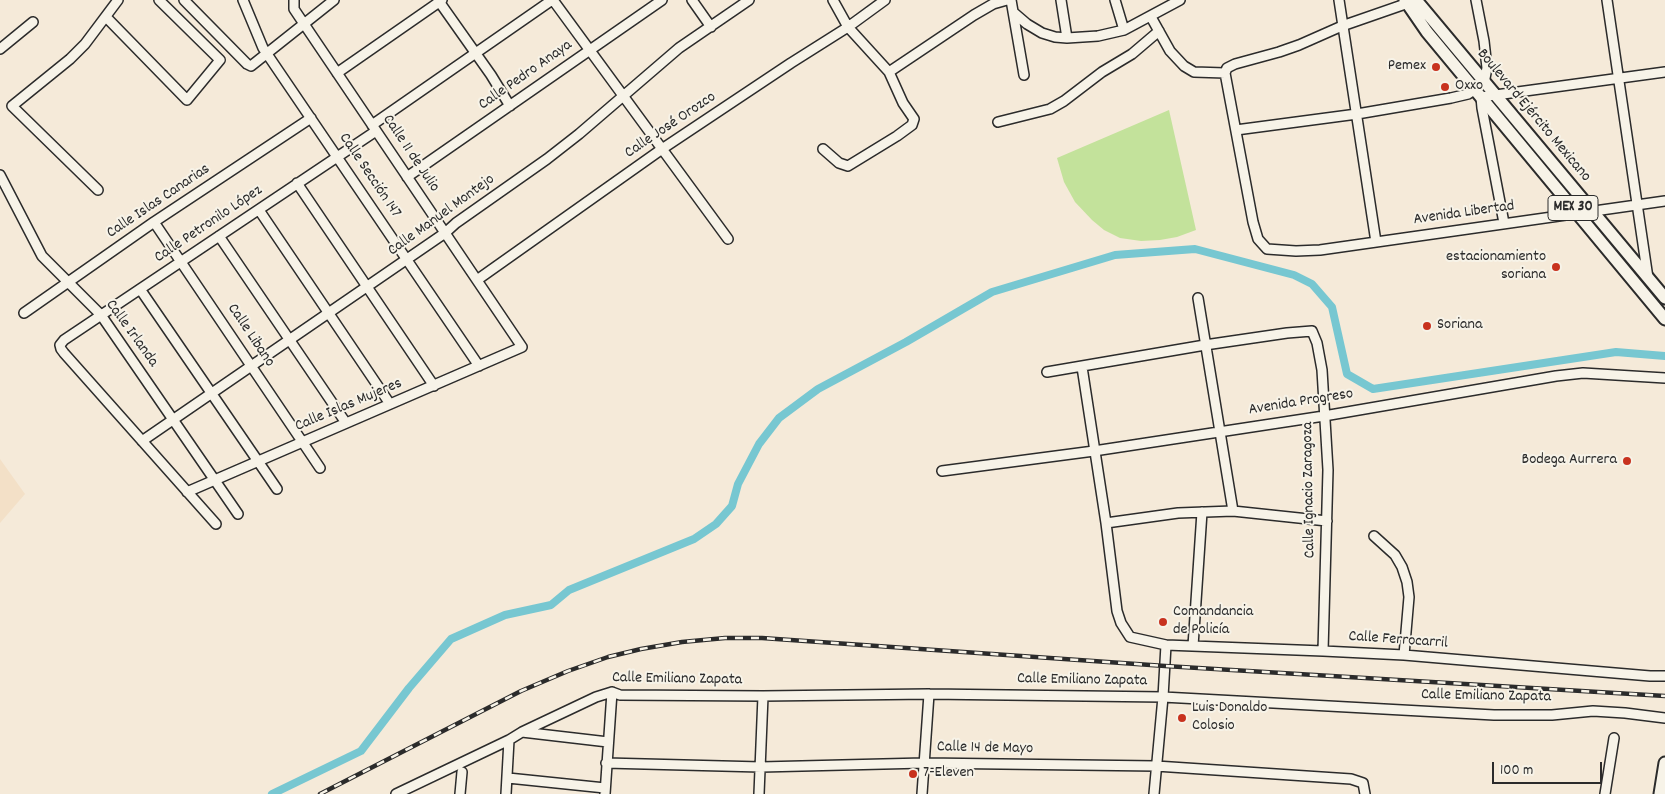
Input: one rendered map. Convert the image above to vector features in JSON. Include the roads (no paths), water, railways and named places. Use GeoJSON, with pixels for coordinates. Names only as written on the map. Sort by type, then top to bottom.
{"type":"FeatureCollection","features":[{"type":"Feature","properties":{"kind":"main road","name":"Boulevard Ejército Mexicano"},"geometry":{"type":"LineString","coordinates":[[1412,1],[1427,32],[1480,90],[1577,212],[1665,318]]}},
{"type":"Feature","properties":{"kind":"main road","name":"Boulevard Ejército Mexicano"},"geometry":{"type":"LineString","coordinates":[[1480,90],[1495,95],[1665,298]]}},
{"type":"Feature","properties":{"kind":"main road"},"geometry":{"type":"LineString","coordinates":[[1660,794],[1665,763]]}},
{"type":"Feature","properties":{"kind":"street"},"geometry":{"type":"LineString","coordinates":[[98,190],[12,106],[70,59],[85,44],[118,0]]}},
{"type":"Feature","properties":{"kind":"street"},"geometry":{"type":"LineString","coordinates":[[106,17],[187,100],[220,60],[159,0]]}},
{"type":"Feature","properties":{"kind":"street"},"geometry":{"type":"LineString","coordinates":[[184,0],[251,66],[334,0]]}},
{"type":"Feature","properties":{"kind":"street","name":"Calle Sección 147"},"geometry":{"type":"LineString","coordinates":[[243,0],[263,48],[479,366]]}},
{"type":"Feature","properties":{"kind":"street","name":"Calle 11 de Julio"},"geometry":{"type":"LineString","coordinates":[[294,0],[294,9],[522,347]]}},
{"type":"Feature","properties":{"kind":"street"},"geometry":{"type":"LineString","coordinates":[[553,0],[728,239]]}},
{"type":"Feature","properties":{"kind":"street","name":"Calle Petronilo López"},"geometry":{"type":"LineString","coordinates":[[142,441],[60,349],[60,345],[64,340],[297,184],[553,0]]}},
{"type":"Feature","properties":{"kind":"street","name":"Calle Pedro Anaya"},"geometry":{"type":"LineString","coordinates":[[407,177],[662,0]]}},
{"type":"Feature","properties":{"kind":"street"},"geometry":{"type":"LineString","coordinates":[[692,0],[710,26]]}},
{"type":"Feature","properties":{"kind":"street","name":"Calle Manuel Montejo"},"geometry":{"type":"LineString","coordinates":[[142,441],[408,260],[445,233],[456,222],[547,159],[624,97],[679,48],[748,0]]}},
{"type":"Feature","properties":{"kind":"street"},"geometry":{"type":"LineString","coordinates":[[823,149],[839,163],[848,166],[892,140],[912,125],[914,119],[903,103],[888,72],[848,27],[833,0]]}},
{"type":"Feature","properties":{"kind":"street","name":"Calle José Orozco"},"geometry":{"type":"LineString","coordinates":[[477,280],[662,149],[848,27],[885,0]]}},
{"type":"Feature","properties":{"kind":"street"},"geometry":{"type":"LineString","coordinates":[[888,72],[974,15],[993,4],[1007,0]]}},
{"type":"Feature","properties":{"kind":"street"},"geometry":{"type":"LineString","coordinates":[[1011,0],[1024,75]]}},
{"type":"Feature","properties":{"kind":"street"},"geometry":{"type":"LineString","coordinates":[[1061,0],[1067,38]]}},
{"type":"Feature","properties":{"kind":"street"},"geometry":{"type":"LineString","coordinates":[[1115,0],[1124,30]]}},
{"type":"Feature","properties":{"kind":"street"},"geometry":{"type":"LineString","coordinates":[[1013,12],[1027,24],[1055,37],[1098,36],[1124,30],[1151,17],[1170,3],[1180,0]]}},
{"type":"Feature","properties":{"kind":"street"},"geometry":{"type":"LineString","coordinates":[[1338,0],[1376,242]]}},
{"type":"Feature","properties":{"kind":"street"},"geometry":{"type":"LineString","coordinates":[[1476,0],[1486,58],[1480,90],[1482,108],[1504,223]]}},
{"type":"Feature","properties":{"kind":"street"},"geometry":{"type":"LineString","coordinates":[[1607,0],[1648,278]]}},
{"type":"Feature","properties":{"kind":"street"},"geometry":{"type":"LineString","coordinates":[[338,73],[440,1],[510,106]]}},
{"type":"Feature","properties":{"kind":"street"},"geometry":{"type":"LineString","coordinates":[[1412,1],[1342,26],[1299,45],[1227,68],[1225,73],[1236,130],[1357,114],[1451,98],[1480,90]]}},
{"type":"Feature","properties":{"kind":"street"},"geometry":{"type":"LineString","coordinates":[[1151,17],[1170,51],[1184,66],[1194,72],[1225,73]]}},
{"type":"Feature","properties":{"kind":"street"},"geometry":{"type":"LineString","coordinates":[[0,49],[33,22]]}},
{"type":"Feature","properties":{"kind":"street"},"geometry":{"type":"LineString","coordinates":[[998,122],[1050,110],[1102,72],[1132,54],[1159,31]]}},
{"type":"Feature","properties":{"kind":"street"},"geometry":{"type":"LineString","coordinates":[[1495,95],[1665,72]]}},
{"type":"Feature","properties":{"kind":"street","name":"Calle Islas Canarias"},"geometry":{"type":"LineString","coordinates":[[24,312],[154,222],[311,118]]}},
{"type":"Feature","properties":{"kind":"street","name":"Avenida Libertad"},"geometry":{"type":"LineString","coordinates":[[1236,130],[1253,222],[1258,239],[1267,249],[1288,251],[1320,250],[1665,201]]}},
{"type":"Feature","properties":{"kind":"street","name":"Calle Irlanda"},"geometry":{"type":"LineString","coordinates":[[0,175],[42,256],[101,315],[238,514]]}},
{"type":"Feature","properties":{"kind":"street"},"geometry":{"type":"LineString","coordinates":[[297,184],[434,386]]}},
{"type":"Feature","properties":{"kind":"street"},"geometry":{"type":"LineString","coordinates":[[258,210],[390,404]]}},
{"type":"Feature","properties":{"kind":"street","name":"Calle Libano"},"geometry":{"type":"LineString","coordinates":[[154,222],[320,468]]}},
{"type":"Feature","properties":{"kind":"street"},"geometry":{"type":"LineString","coordinates":[[219,236],[346,423]]}},
{"type":"Feature","properties":{"kind":"street"},"geometry":{"type":"LineString","coordinates":[[140,289],[277,489]]}},
{"type":"Feature","properties":{"kind":"street"},"geometry":{"type":"LineString","coordinates":[[1198,298],[1233,511]]}},
{"type":"Feature","properties":{"kind":"street","name":"Calle Ignacio Zaragoza"},"geometry":{"type":"LineString","coordinates":[[1205,346],[1286,333],[1312,331],[1317,343],[1322,370],[1328,470],[1323,651]]}},
{"type":"Feature","properties":{"kind":"street"},"geometry":{"type":"LineString","coordinates":[[1047,372],[1205,346]]}},
{"type":"Feature","properties":{"kind":"street","name":"Calle Islas Mujeres"},"geometry":{"type":"LineString","coordinates":[[187,492],[522,347]]}},
{"type":"Feature","properties":{"kind":"street"},"geometry":{"type":"LineString","coordinates":[[1082,367],[1106,523],[1144,517],[1233,511],[1327,521]]}},
{"type":"Feature","properties":{"kind":"street","name":"Avenida Progreso"},"geometry":{"type":"LineString","coordinates":[[942,471],[1094,452],[1324,416],[1556,376],[1583,373],[1665,378]]}},
{"type":"Feature","properties":{"kind":"street"},"geometry":{"type":"LineString","coordinates":[[142,441],[216,524]]}},
{"type":"Feature","properties":{"kind":"street"},"geometry":{"type":"LineString","coordinates":[[1193,646],[1202,512]]}},
{"type":"Feature","properties":{"kind":"street","name":"Calle Ferrocarril"},"geometry":{"type":"LineString","coordinates":[[1106,523],[1117,611],[1121,623],[1130,637],[1166,645],[1404,655],[1665,676]]}},
{"type":"Feature","properties":{"kind":"street"},"geometry":{"type":"LineString","coordinates":[[1374,536],[1395,555],[1402,567],[1407,582],[1408,604],[1404,655]]}},
{"type":"Feature","properties":{"kind":"street"},"geometry":{"type":"LineString","coordinates":[[1154,794],[1166,645]]}},
{"type":"Feature","properties":{"kind":"street"},"geometry":{"type":"LineString","coordinates":[[508,778],[605,791],[612,692]]}},
{"type":"Feature","properties":{"kind":"street","name":"Calle Emiliano Zapata"},"geometry":{"type":"LineString","coordinates":[[396,794],[596,697],[612,692],[620,694],[763,696],[929,694],[1163,697],[1484,714],[1552,715],[1594,712],[1625,713],[1665,718]]}},
{"type":"Feature","properties":{"kind":"street"},"geometry":{"type":"LineString","coordinates":[[922,794],[929,694]]}},
{"type":"Feature","properties":{"kind":"street"},"geometry":{"type":"LineString","coordinates":[[759,794],[763,696]]}},
{"type":"Feature","properties":{"kind":"street"},"geometry":{"type":"LineString","coordinates":[[522,732],[608,742]]}},
{"type":"Feature","properties":{"kind":"street"},"geometry":{"type":"LineString","coordinates":[[1605,794],[1614,738]]}},
{"type":"Feature","properties":{"kind":"street"},"geometry":{"type":"LineString","coordinates":[[506,794],[509,740]]}},
{"type":"Feature","properties":{"kind":"street","name":"Calle 14 de Mayo"},"geometry":{"type":"LineString","coordinates":[[606,763],[761,767],[924,763],[1156,766],[1341,778],[1363,783],[1366,794]]}},
{"type":"Feature","properties":{"kind":"street"},"geometry":{"type":"LineString","coordinates":[[460,794],[462,772]]}},
{"type":"Feature","properties":{"kind":"waterway"},"geometry":{"type":"LineString","coordinates":[[272,794],[361,751],[409,688],[451,639],[505,615],[551,605],[569,590],[694,539],[716,524],[732,506],[738,484],[759,444],[779,418],[818,389],[906,342],[992,292],[1115,255],[1195,249],[1294,275],[1312,284],[1332,307],[1347,374],[1373,389],[1616,352],[1665,356]]}},
{"type":"Feature","properties":{"kind":"railway"},"geometry":{"type":"LineString","coordinates":[[320,794],[521,691],[568,671],[608,657],[641,649],[682,642],[725,638],[762,638],[1165,666],[1665,696]]}},
{"type":"Feature","properties":{"kind":"place","name":"Pemex"},"geometry":{"type":"Point","coordinates":[1436,67]}},
{"type":"Feature","properties":{"kind":"place","name":"Oxxo"},"geometry":{"type":"Point","coordinates":[1445,87]}},
{"type":"Feature","properties":{"kind":"place","name":"estacionamiento soriana"},"geometry":{"type":"Point","coordinates":[1556,267]}},
{"type":"Feature","properties":{"kind":"place","name":"Soriana"},"geometry":{"type":"Point","coordinates":[1427,326]}},
{"type":"Feature","properties":{"kind":"place","name":"Bodega Aurrera"},"geometry":{"type":"Point","coordinates":[1627,461]}},
{"type":"Feature","properties":{"kind":"place","name":"Comandancia de Policía"},"geometry":{"type":"Point","coordinates":[1163,622]}},
{"type":"Feature","properties":{"kind":"place","name":"Luis Donaldo Colosio"},"geometry":{"type":"Point","coordinates":[1182,718]}},
{"type":"Feature","properties":{"kind":"place","name":"7-Eleven"},"geometry":{"type":"Point","coordinates":[913,774]}}]}
